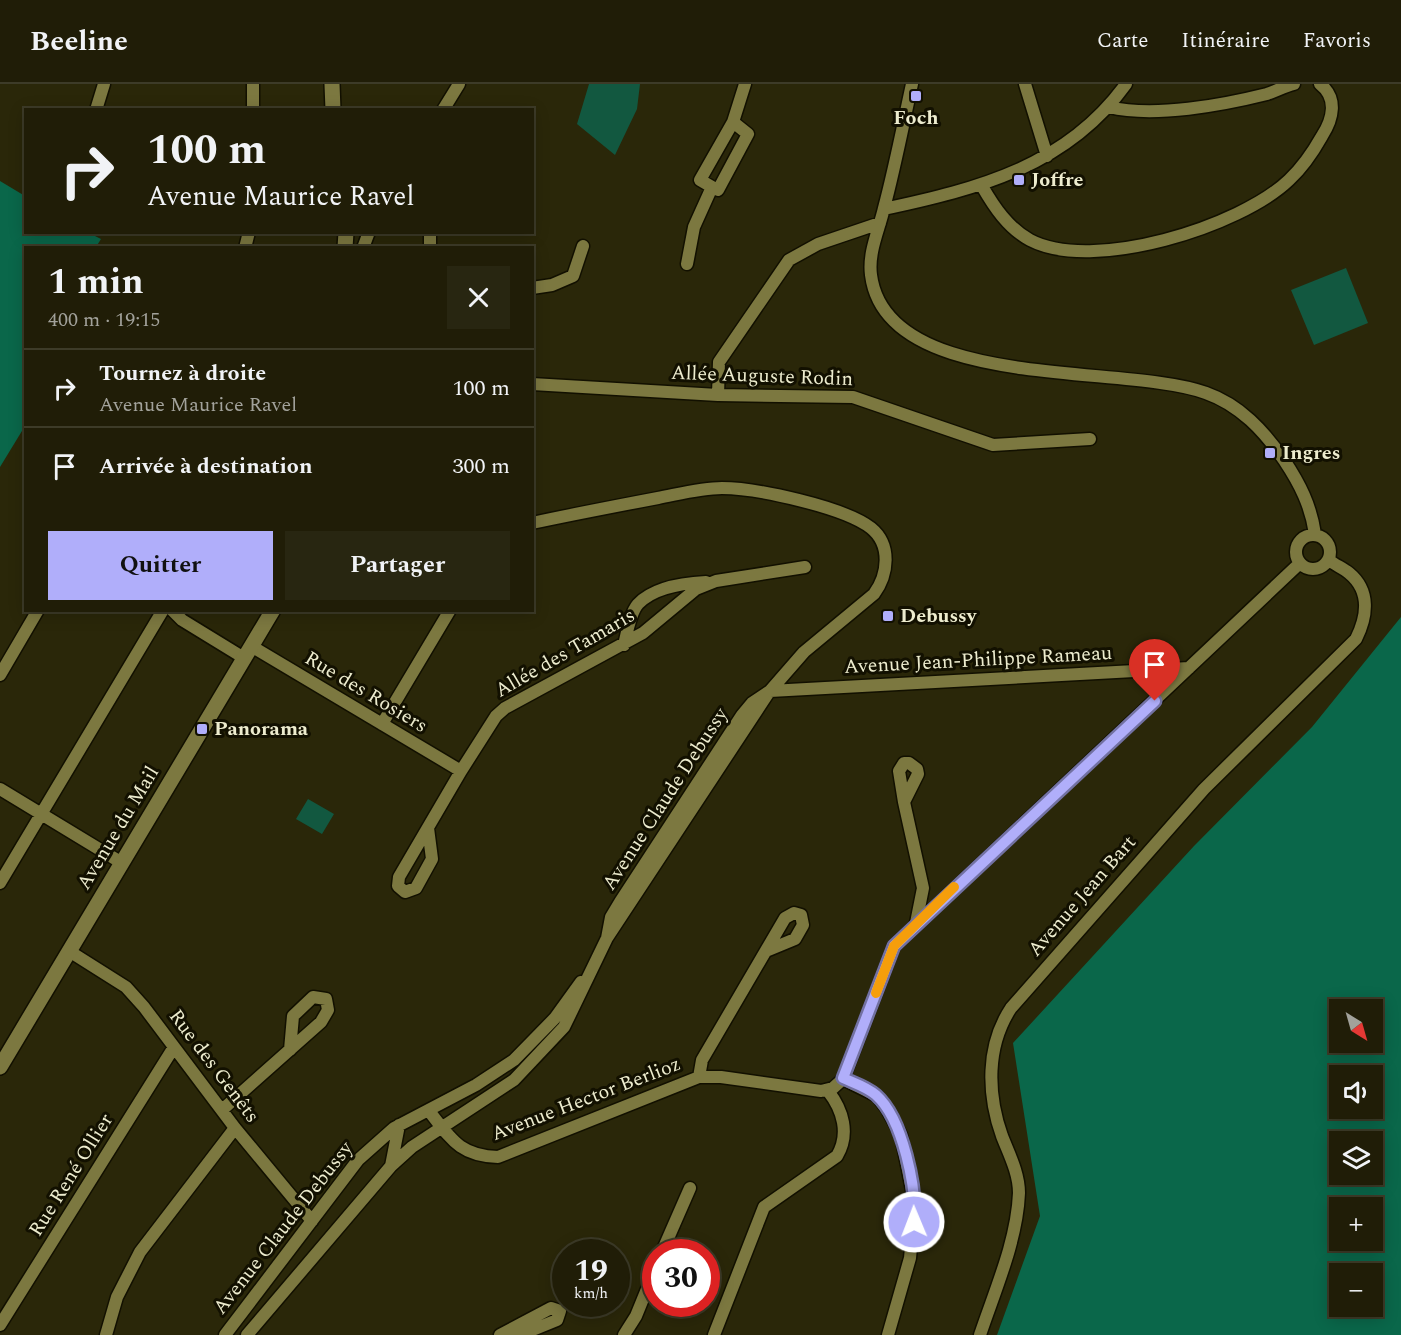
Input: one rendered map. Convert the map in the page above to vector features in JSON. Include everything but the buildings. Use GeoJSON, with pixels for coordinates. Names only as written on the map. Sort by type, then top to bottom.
{"type":"FeatureCollection","features":[{"type":"Feature","properties":{"kind":"main road"},"geometry":{"type":"LineString","coordinates":[[332,84],[333,108]]}},
{"type":"Feature","properties":{"kind":"main road"},"geometry":{"type":"LineString","coordinates":[[342,84],[342,108]]}},
{"type":"Feature","properties":{"kind":"main road","name":"Avenue du Mail"},"geometry":{"type":"LineString","coordinates":[[0,1067],[272,612]]}},
{"type":"Feature","properties":{"kind":"street"},"geometry":{"type":"LineString","coordinates":[[97,108],[104,84]]}},
{"type":"Feature","properties":{"kind":"street"},"geometry":{"type":"LineString","coordinates":[[253,84],[253,108]]}},
{"type":"Feature","properties":{"kind":"street"},"geometry":{"type":"LineString","coordinates":[[443,108],[459,84]]}},
{"type":"Feature","properties":{"kind":"street"},"geometry":{"type":"LineString","coordinates":[[733,122],[748,134],[718,190],[700,180],[733,122],[745,84]]}},
{"type":"Feature","properties":{"kind":"street"},"geometry":{"type":"LineString","coordinates":[[912,84],[884,209],[871,254],[870,272],[873,287],[888,314],[906,331],[932,345],[995,364],[1043,373],[1158,381],[1181,385],[1220,399],[1245,415],[1273,445],[1299,482],[1313,517],[1315,534]]}},
{"type":"Feature","properties":{"kind":"street"},"geometry":{"type":"LineString","coordinates":[[1025,84],[1047,156]]}},
{"type":"Feature","properties":{"kind":"street"},"geometry":{"type":"LineString","coordinates":[[884,209],[982,186],[1047,156],[1089,126],[1109,107],[1126,84]]}},
{"type":"Feature","properties":{"kind":"street"},"geometry":{"type":"LineString","coordinates":[[1109,107],[1131,112],[1202,105],[1269,93],[1294,84]]}},
{"type":"Feature","properties":{"kind":"street"},"geometry":{"type":"LineString","coordinates":[[982,186],[1009,225],[1030,240],[1057,249],[1108,252],[1208,226],[1252,205],[1289,181],[1311,155],[1329,126],[1332,112],[1332,99],[1320,84]]}},
{"type":"Feature","properties":{"kind":"street"},"geometry":{"type":"LineString","coordinates":[[687,264],[694,227],[712,187]]}},
{"type":"Feature","properties":{"kind":"street"},"geometry":{"type":"LineString","coordinates":[[718,395],[719,362],[789,260],[818,244],[880,223]]}},
{"type":"Feature","properties":{"kind":"street"},"geometry":{"type":"LineString","coordinates":[[534,288],[552,285],[573,276],[583,246]]}},
{"type":"Feature","properties":{"kind":"street","name":"Allée Auguste Rodin"},"geometry":{"type":"LineString","coordinates":[[534,384],[718,395],[853,397],[993,445],[1090,439]]}},
{"type":"Feature","properties":{"kind":"street","name":"Avenue Claude Debussy"},"geometry":{"type":"LineString","coordinates":[[247,1335],[391,1166],[412,1147],[514,1080],[534,1062],[564,1027],[607,938],[758,713],[770,691],[804,652],[874,594],[883,582],[886,557],[882,544],[871,529],[854,519],[791,500],[720,488],[534,523]]}},
{"type":"Feature","properties":{"kind":"street"},"geometry":{"type":"LineString","coordinates":[[1315,534],[1324,538],[1329,545],[1329,560],[1315,569],[1300,563],[1296,552],[1299,541],[1315,534]]}},
{"type":"Feature","properties":{"kind":"street","name":"Avenue Jean Bart"},"geometry":{"type":"LineString","coordinates":[[980,1335],[1012,1234],[1019,1191],[1016,1173],[996,1116],[993,1094],[994,1041],[1000,1025],[1015,1003],[1204,789],[1356,639],[1366,613],[1363,591],[1349,573],[1329,560]]}},
{"type":"Feature","properties":{"kind":"street"},"geometry":{"type":"LineString","coordinates":[[714,1335],[764,1207],[776,1196],[837,1156],[842,1146],[846,1136],[843,1123],[835,1099],[828,1091],[843,1078],[894,946],[1300,563]]}},
{"type":"Feature","properties":{"kind":"street","name":"Allée des Tamaris"},"geometry":{"type":"LineString","coordinates":[[428,828],[432,859],[416,888],[405,892],[398,886],[397,881],[461,771],[496,716],[505,708],[624,645],[643,633],[696,589],[716,581],[806,567]]}},
{"type":"Feature","properties":{"kind":"street"},"geometry":{"type":"LineString","coordinates":[[624,645],[638,604],[683,583],[716,581]]}},
{"type":"Feature","properties":{"kind":"street"},"geometry":{"type":"LineString","coordinates":[[0,675],[37,612]]}},
{"type":"Feature","properties":{"kind":"street"},"geometry":{"type":"LineString","coordinates":[[0,883],[39,813],[161,612]]}},
{"type":"Feature","properties":{"kind":"street","name":"Rue des Rosiers"},"geometry":{"type":"LineString","coordinates":[[174,612],[182,620],[248,652],[382,724],[461,771]]}},
{"type":"Feature","properties":{"kind":"street"},"geometry":{"type":"LineString","coordinates":[[382,724],[449,612]]}},
{"type":"Feature","properties":{"kind":"street","name":"Avenue Jean-Philippe Rameau"},"geometry":{"type":"LineString","coordinates":[[770,691],[1189,668]]}},
{"type":"Feature","properties":{"kind":"street"},"geometry":{"type":"LineString","coordinates":[[0,789],[122,863]]}},
{"type":"Feature","properties":{"kind":"street"},"geometry":{"type":"LineString","coordinates":[[904,802],[922,888],[916,923]]}},
{"type":"Feature","properties":{"kind":"street"},"geometry":{"type":"LineString","coordinates":[[922,888],[946,895]]}},
{"type":"Feature","properties":{"kind":"street","name":"Rue des Genêts"},"geometry":{"type":"LineString","coordinates":[[69,951],[126,987],[312,1221]]}},
{"type":"Feature","properties":{"kind":"street"},"geometry":{"type":"LineString","coordinates":[[699,1077],[702,1060],[765,951]]}},
{"type":"Feature","properties":{"kind":"street","name":"Avenue Claude Debussy"},"geometry":{"type":"LineString","coordinates":[[225,1335],[358,1160],[399,1125],[476,1085],[514,1060],[555,1018],[592,966]]}},
{"type":"Feature","properties":{"kind":"street","name":"Rue René Ollier"},"geometry":{"type":"LineString","coordinates":[[0,1325],[174,1047]]}},
{"type":"Feature","properties":{"kind":"street"},"geometry":{"type":"LineString","coordinates":[[222,1110],[290,1050]]}},
{"type":"Feature","properties":{"kind":"street","name":"Avenue Hector Berlioz"},"geometry":{"type":"LineString","coordinates":[[429,1111],[462,1149],[477,1156],[498,1157],[699,1077],[721,1077],[828,1091]]}},
{"type":"Feature","properties":{"kind":"street"},"geometry":{"type":"LineString","coordinates":[[843,1078],[877,1096],[901,1135],[915,1205],[909,1258],[888,1335]]}},
{"type":"Feature","properties":{"kind":"street"},"geometry":{"type":"LineString","coordinates":[[391,1166],[399,1125]]}},
{"type":"Feature","properties":{"kind":"street"},"geometry":{"type":"LineString","coordinates":[[106,1335],[117,1297],[140,1252],[236,1128]]}},
{"type":"Feature","properties":{"kind":"street"},"geometry":{"type":"LineString","coordinates":[[668,1239],[690,1188]]}},
{"type":"Feature","properties":{"kind":"street"},"geometry":{"type":"LineString","coordinates":[[624,1335],[642,1301]]}},
{"type":"Feature","properties":{"kind":"street"},"geometry":{"type":"LineString","coordinates":[[500,1335],[551,1308],[560,1311],[556,1320],[520,1335]]}},
{"type":"Feature","properties":{"kind":"green space"},"geometry":{"type":"Polygon","coordinates":[[[589,84],[640,84],[637,109],[615,155],[577,124],[589,84]]]}},
{"type":"Feature","properties":{"kind":"green space"},"geometry":{"type":"Polygon","coordinates":[[[0,181],[24,195],[24,234],[91,234],[101,239],[97,246],[24,246],[24,428],[0,467],[0,181]]]}},
{"type":"Feature","properties":{"kind":"green space"},"geometry":{"type":"Polygon","coordinates":[[[1346,268],[1368,323],[1314,345],[1291,290],[1346,268]]]}},
{"type":"Feature","properties":{"kind":"green space"},"geometry":{"type":"Polygon","coordinates":[[[1401,617],[1401,1335],[997,1335],[1040,1216],[1013,1043],[1194,846],[1312,727],[1401,617]]]}},
{"type":"Feature","properties":{"kind":"green space"},"geometry":{"type":"Polygon","coordinates":[[[308,799],[334,814],[322,834],[296,819],[308,799]]]}},
{"type":"Feature","properties":{"kind":"slow traffic"},"geometry":{"type":"LineString","coordinates":[[876,993],[894,946],[954,887]]}},
{"type":"Feature","properties":{"kind":"place","name":"Foch"},"geometry":{"type":"Point","coordinates":[916,96]}},
{"type":"Feature","properties":{"kind":"place","name":"Joffre"},"geometry":{"type":"Point","coordinates":[1019,180]}},
{"type":"Feature","properties":{"kind":"place","name":"Ingres"},"geometry":{"type":"Point","coordinates":[1270,453]}},
{"type":"Feature","properties":{"kind":"place","name":"Debussy"},"geometry":{"type":"Point","coordinates":[888,616]}},
{"type":"Feature","properties":{"kind":"place","name":"Panorama"},"geometry":{"type":"Point","coordinates":[202,729]}},
{"type":"Feature","properties":{"kind":"route"},"geometry":{"type":"LineString","coordinates":[[914,1222],[915,1205],[901,1135],[877,1096],[863,1086],[843,1078],[894,946],[1155,701]]}}]}
